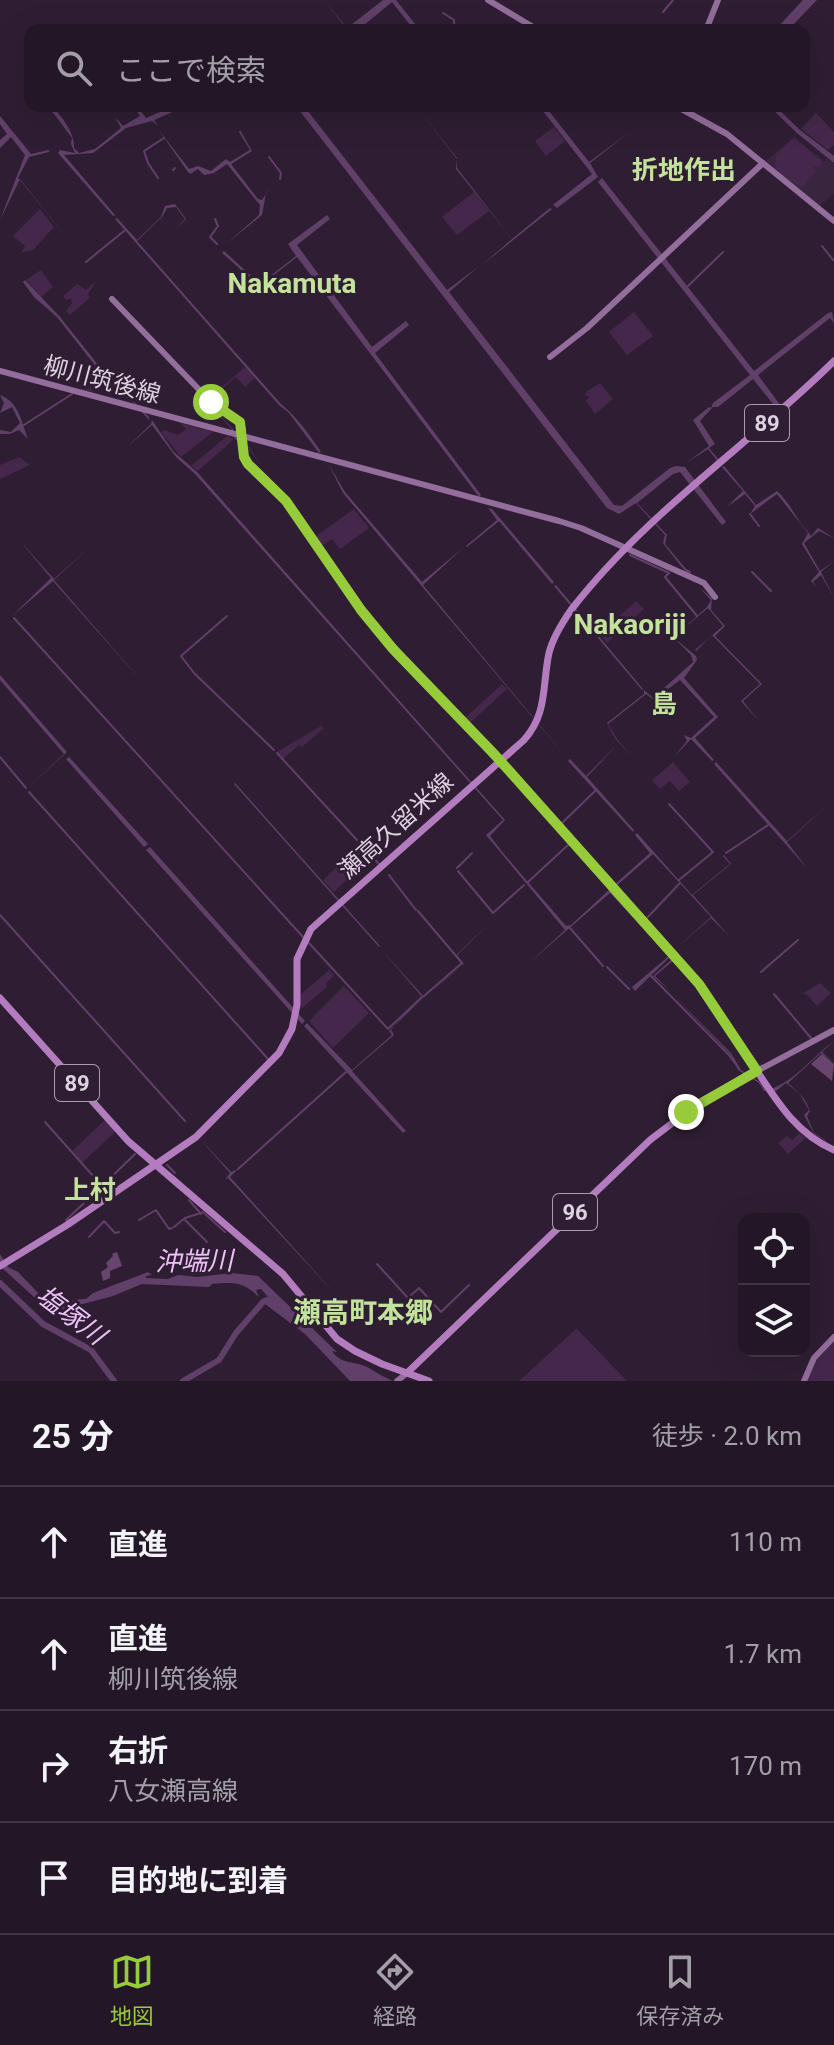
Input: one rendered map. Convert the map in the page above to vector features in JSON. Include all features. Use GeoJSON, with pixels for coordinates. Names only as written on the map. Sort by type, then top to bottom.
{"type":"FeatureCollection","features":[{"type":"Feature","properties":{"kind":"main road"},"geometry":{"type":"LineString","coordinates":[[488,0],[528,24]]}},
{"type":"Feature","properties":{"kind":"main road"},"geometry":{"type":"LineString","coordinates":[[708,24],[718,0]]}},
{"type":"Feature","properties":{"kind":"main road"},"geometry":{"type":"LineString","coordinates":[[693,112],[727,134],[834,221]]}},
{"type":"Feature","properties":{"kind":"main road"},"geometry":{"type":"LineString","coordinates":[[550,357],[586,329],[763,163]]}},
{"type":"Feature","properties":{"kind":"main road"},"geometry":{"type":"LineString","coordinates":[[112,299],[211,402],[238,419],[248,464],[286,501],[376,628],[699,984],[793,1122],[809,1136],[834,1150]]}},
{"type":"Feature","properties":{"kind":"main road","name":"瀬高久留米線"},"geometry":{"type":"LineString","coordinates":[[0,1266],[196,1137],[279,1053],[296,1014],[295,972],[300,948],[311,929],[524,740],[537,722],[544,703],[549,653],[558,630],[574,607],[654,518],[834,361]]}},
{"type":"Feature","properties":{"kind":"main road","name":"柳川筑後線"},"geometry":{"type":"LineString","coordinates":[[0,371],[559,521],[704,583],[715,597]]}},
{"type":"Feature","properties":{"kind":"main road","name":"89"},"geometry":{"type":"LineString","coordinates":[[0,998],[128,1141],[283,1274],[337,1339],[402,1378]]}},
{"type":"Feature","properties":{"kind":"main road"},"geometry":{"type":"LineString","coordinates":[[757,1071],[834,1030]]}},
{"type":"Feature","properties":{"kind":"main road","name":"96"},"geometry":{"type":"LineString","coordinates":[[402,1378],[650,1140],[700,1102],[757,1071]]}},
{"type":"Feature","properties":{"kind":"main road"},"geometry":{"type":"LineString","coordinates":[[804,1381],[814,1358],[834,1337]]}},
{"type":"Feature","properties":{"kind":"main road"},"geometry":{"type":"LineString","coordinates":[[402,1378],[429,1381]]}},
{"type":"Feature","properties":{"kind":"shaded area"},"geometry":{"type":"Polygon","coordinates":[[[383,0],[396,0],[415,24],[409,24],[392,2],[365,24],[352,24],[383,0]]]}},
{"type":"Feature","properties":{"kind":"shaded area"},"geometry":{"type":"Polygon","coordinates":[[[803,0],[817,0],[794,24],[781,24],[803,0]]]}},
{"type":"Feature","properties":{"kind":"shaded area"},"geometry":{"type":"Polygon","coordinates":[[[52,112],[57,112],[64,120],[70,131],[72,137],[74,148],[79,153],[95,149],[121,128],[115,117],[123,126],[140,116],[137,112],[146,118],[160,112],[173,112],[154,120],[158,126],[152,121],[126,128],[93,153],[64,155],[113,216],[58,153],[60,150],[75,153],[71,144],[72,138],[52,112]]]}},
{"type":"Feature","properties":{"kind":"shaded area"},"geometry":{"type":"Polygon","coordinates":[[[301,112],[309,112],[447,290],[478,267],[449,292],[614,505],[622,506],[670,468],[685,467],[726,522],[722,525],[680,472],[673,474],[637,503],[667,535],[665,544],[691,571],[690,574],[663,543],[665,535],[636,503],[619,514],[607,508],[301,112]]]}},
{"type":"Feature","properties":{"kind":"shaded area"},"geometry":{"type":"Polygon","coordinates":[[[544,112],[550,112],[589,162],[627,134],[590,163],[598,177],[557,208],[553,205],[592,174],[544,112]]]}},
{"type":"Feature","properties":{"kind":"shaded area"},"geometry":{"type":"Polygon","coordinates":[[[775,112],[781,112],[834,156],[834,163],[775,112]]]}},
{"type":"Feature","properties":{"kind":"shaded area"},"geometry":{"type":"Polygon","coordinates":[[[816,113],[834,132],[834,145],[828,150],[801,129],[816,113]]]}},
{"type":"Feature","properties":{"kind":"shaded area"},"geometry":{"type":"Polygon","coordinates":[[[0,116],[31,154],[49,152],[29,157],[0,220],[25,155],[11,137],[0,148],[0,140],[7,134],[0,124],[0,116]]]}},
{"type":"Feature","properties":{"kind":"shaded area"},"geometry":{"type":"Polygon","coordinates":[[[554,127],[565,141],[546,156],[535,141],[554,127]]]}},
{"type":"Feature","properties":{"kind":"shaded area"},"geometry":{"type":"Polygon","coordinates":[[[158,129],[189,169],[198,166],[211,171],[226,159],[230,162],[250,150],[240,130],[252,151],[231,164],[258,199],[262,200],[266,194],[262,215],[226,244],[259,215],[260,205],[227,164],[214,173],[204,175],[198,169],[190,174],[158,129]]]}},
{"type":"Feature","properties":{"kind":"shaded area"},"geometry":{"type":"Polygon","coordinates":[[[794,137],[824,161],[827,158],[834,164],[834,194],[819,206],[765,162],[794,137]]]}},
{"type":"Feature","properties":{"kind":"shaded area"},"geometry":{"type":"Polygon","coordinates":[[[794,138],[823,162],[818,168],[813,168],[816,171],[802,188],[775,168],[776,154],[794,138]]]}},
{"type":"Feature","properties":{"kind":"shaded area"},"geometry":{"type":"Polygon","coordinates":[[[457,159],[457,168],[512,239],[456,169],[457,159]]]}},
{"type":"Feature","properties":{"kind":"shaded area"},"geometry":{"type":"Polygon","coordinates":[[[602,178],[754,371],[832,312],[834,323],[830,318],[758,375],[781,406],[777,409],[753,379],[718,407],[713,407],[700,421],[715,444],[709,448],[718,462],[708,449],[686,463],[709,446],[693,420],[750,375],[598,182],[602,178]]]}},
{"type":"Feature","properties":{"kind":"shaded area"},"geometry":{"type":"Polygon","coordinates":[[[474,192],[489,211],[457,235],[442,217],[474,192]]]}},
{"type":"Feature","properties":{"kind":"shaded area"},"geometry":{"type":"Polygon","coordinates":[[[175,204],[186,219],[176,229],[185,219],[176,207],[167,208],[162,217],[137,241],[297,420],[321,452],[115,219],[137,240],[161,217],[165,206],[175,204]]]}},
{"type":"Feature","properties":{"kind":"shaded area"},"geometry":{"type":"Polygon","coordinates":[[[550,208],[552,209],[481,266],[550,208]]]}},
{"type":"Feature","properties":{"kind":"shaded area"},"geometry":{"type":"Polygon","coordinates":[[[40,209],[54,227],[33,250],[21,253],[25,246],[13,236],[40,209]]]}},
{"type":"Feature","properties":{"kind":"shaded area"},"geometry":{"type":"Polygon","coordinates":[[[327,215],[330,219],[297,245],[372,347],[406,321],[409,325],[375,353],[481,495],[479,497],[297,257],[257,288],[222,253],[224,251],[260,284],[296,256],[288,244],[327,215]]]}},
{"type":"Feature","properties":{"kind":"shaded area"},"geometry":{"type":"Polygon","coordinates":[[[41,270],[53,287],[41,297],[26,280],[41,270]]]}},
{"type":"Feature","properties":{"kind":"shaded area"},"geometry":{"type":"Polygon","coordinates":[[[25,280],[125,393],[101,373],[57,317],[34,297],[23,282],[25,280]]]}},
{"type":"Feature","properties":{"kind":"shaded area"},"geometry":{"type":"Polygon","coordinates":[[[97,280],[88,294],[90,298],[70,315],[66,311],[72,303],[71,299],[66,300],[63,296],[77,284],[86,290],[97,280]]]}},
{"type":"Feature","properties":{"kind":"shaded area"},"geometry":{"type":"Polygon","coordinates":[[[634,312],[653,336],[627,355],[609,332],[634,312]]]}},
{"type":"Feature","properties":{"kind":"shaded area"},"geometry":{"type":"Polygon","coordinates":[[[245,367],[255,378],[245,387],[236,377],[210,397],[245,367]]]}},
{"type":"Feature","properties":{"kind":"shaded area"},"geometry":{"type":"Polygon","coordinates":[[[97,369],[107,380],[92,393],[82,390],[79,385],[97,369]]]}},
{"type":"Feature","properties":{"kind":"shaded area"},"geometry":{"type":"Polygon","coordinates":[[[600,383],[613,399],[595,414],[586,401],[589,397],[585,395],[600,383]]]}},
{"type":"Feature","properties":{"kind":"shaded area"},"geometry":{"type":"Polygon","coordinates":[[[0,395],[16,408],[28,439],[19,430],[10,434],[0,434],[0,430],[11,432],[20,423],[12,407],[0,413],[4,403],[0,395]]]}},
{"type":"Feature","properties":{"kind":"shaded area"},"geometry":{"type":"Polygon","coordinates":[[[202,397],[233,429],[236,438],[246,443],[265,471],[246,444],[240,442],[245,463],[270,488],[272,482],[266,473],[273,482],[271,489],[277,496],[247,469],[240,453],[239,442],[235,439],[232,429],[202,397]]]}},
{"type":"Feature","properties":{"kind":"shaded area"},"geometry":{"type":"Polygon","coordinates":[[[152,420],[173,451],[197,472],[505,820],[490,836],[566,926],[571,925],[609,890],[640,924],[646,919],[641,926],[674,960],[655,976],[670,991],[653,976],[671,960],[670,957],[635,991],[632,987],[669,956],[610,893],[529,963],[565,930],[486,835],[503,820],[195,474],[176,457],[152,425],[127,447],[152,420]]]}},
{"type":"Feature","properties":{"kind":"shaded area"},"geometry":{"type":"Polygon","coordinates":[[[180,423],[213,432],[181,457],[161,432],[165,430],[178,435],[186,429],[180,423]]]}},
{"type":"Feature","properties":{"kind":"shaded area"},"geometry":{"type":"Polygon","coordinates":[[[227,436],[233,440],[198,471],[191,466],[227,436]]]}},
{"type":"Feature","properties":{"kind":"shaded area"},"geometry":{"type":"Polygon","coordinates":[[[19,457],[30,465],[0,479],[0,465],[19,457]]]}},
{"type":"Feature","properties":{"kind":"shaded area"},"geometry":{"type":"Polygon","coordinates":[[[328,463],[345,492],[422,582],[464,547],[423,585],[567,758],[343,493],[328,463]]]}},
{"type":"Feature","properties":{"kind":"shaded area"},"geometry":{"type":"Polygon","coordinates":[[[724,466],[756,505],[777,491],[811,536],[818,528],[834,538],[819,531],[804,543],[820,571],[834,561],[821,572],[834,598],[821,575],[813,582],[817,588],[811,581],[819,572],[802,544],[808,533],[777,494],[750,514],[755,506],[745,494],[727,507],[743,491],[724,466]]]}},
{"type":"Feature","properties":{"kind":"shaded area"},"geometry":{"type":"Polygon","coordinates":[[[277,496],[280,499],[292,514],[342,589],[282,502],[277,496]]]}},
{"type":"Feature","properties":{"kind":"shaded area"},"geometry":{"type":"Polygon","coordinates":[[[488,508],[554,582],[552,584],[499,521],[466,546],[497,520],[488,508]]]}},
{"type":"Feature","properties":{"kind":"shaded area"},"geometry":{"type":"Polygon","coordinates":[[[354,509],[369,528],[340,549],[332,539],[322,546],[315,537],[354,509]]]}},
{"type":"Feature","properties":{"kind":"shaded area"},"geometry":{"type":"Polygon","coordinates":[[[20,541],[54,579],[91,546],[54,580],[144,684],[53,581],[12,616],[51,578],[20,541]]]}},
{"type":"Feature","properties":{"kind":"shaded area"},"geometry":{"type":"Polygon","coordinates":[[[554,586],[643,689],[642,690],[554,586]]]}},
{"type":"Feature","properties":{"kind":"shaded area"},"geometry":{"type":"Polygon","coordinates":[[[700,588],[712,598],[711,610],[725,626],[715,636],[762,684],[743,701],[758,720],[741,701],[760,684],[712,635],[723,626],[708,608],[677,634],[711,600],[700,588]]]}},
{"type":"Feature","properties":{"kind":"shaded area"},"geometry":{"type":"Polygon","coordinates":[[[342,589],[386,645],[461,722],[502,771],[377,637],[357,610],[342,589]]]}},
{"type":"Feature","properties":{"kind":"shaded area"},"geometry":{"type":"Polygon","coordinates":[[[636,601],[644,609],[607,643],[600,634],[636,601]]]}},
{"type":"Feature","properties":{"kind":"shaded area"},"geometry":{"type":"Polygon","coordinates":[[[673,637],[696,656],[697,660],[684,678],[718,717],[695,738],[712,761],[691,739],[674,757],[687,741],[684,735],[691,738],[714,717],[680,680],[655,699],[666,715],[646,694],[608,724],[632,757],[615,738],[607,723],[644,694],[644,690],[653,698],[693,662],[691,655],[673,637]]]}},
{"type":"Feature","properties":{"kind":"shaded area"},"geometry":{"type":"Polygon","coordinates":[[[0,675],[67,752],[26,789],[64,754],[0,680],[0,675]]]}},
{"type":"Feature","properties":{"kind":"shaded area"},"geometry":{"type":"Polygon","coordinates":[[[502,684],[507,689],[470,723],[465,718],[502,684]]]}},
{"type":"Feature","properties":{"kind":"shaded area"},"geometry":{"type":"Polygon","coordinates":[[[321,726],[324,728],[283,759],[277,752],[321,726]]]}},
{"type":"Feature","properties":{"kind":"shaded area"},"geometry":{"type":"Polygon","coordinates":[[[617,745],[587,777],[633,832],[568,761],[570,759],[586,776],[617,745]]]}},
{"type":"Feature","properties":{"kind":"shaded area"},"geometry":{"type":"Polygon","coordinates":[[[69,757],[148,844],[144,847],[66,759],[69,757]]]}},
{"type":"Feature","properties":{"kind":"shaded area"},"geometry":{"type":"Polygon","coordinates":[[[673,762],[690,782],[679,791],[670,781],[660,789],[652,780],[673,762]]]}},
{"type":"Feature","properties":{"kind":"shaded area"},"geometry":{"type":"Polygon","coordinates":[[[716,762],[787,841],[829,804],[787,842],[807,868],[714,764],[716,762]]]}},
{"type":"Feature","properties":{"kind":"shaded area"},"geometry":{"type":"Polygon","coordinates":[[[234,784],[380,946],[379,947],[234,784]]]}},
{"type":"Feature","properties":{"kind":"shaded area"},"geometry":{"type":"Polygon","coordinates":[[[637,833],[692,895],[730,864],[724,855],[731,864],[693,895],[730,937],[711,918],[674,950],[711,917],[653,854],[615,887],[650,853],[635,835],[637,833]]]}},
{"type":"Feature","properties":{"kind":"shaded area"},"geometry":{"type":"Polygon","coordinates":[[[150,847],[305,1021],[302,1024],[146,850],[150,847]]]}},
{"type":"Feature","properties":{"kind":"shaded area"},"geometry":{"type":"Polygon","coordinates":[[[358,847],[368,859],[334,892],[323,880],[358,847]]]}},
{"type":"Feature","properties":{"kind":"shaded area"},"geometry":{"type":"Polygon","coordinates":[[[381,949],[424,997],[461,967],[422,999],[381,949]]]}},
{"type":"Feature","properties":{"kind":"shaded area"},"geometry":{"type":"Polygon","coordinates":[[[329,970],[334,976],[326,983],[327,987],[301,1009],[300,995],[329,970]]]}},
{"type":"Feature","properties":{"kind":"shaded area"},"geometry":{"type":"Polygon","coordinates":[[[820,983],[831,993],[817,1006],[806,994],[802,994],[820,983]]]}},
{"type":"Feature","properties":{"kind":"shaded area"},"geometry":{"type":"Polygon","coordinates":[[[344,986],[369,1013],[333,1048],[309,1021],[344,986]]]}},
{"type":"Feature","properties":{"kind":"shaded area"},"geometry":{"type":"Polygon","coordinates":[[[672,994],[731,1053],[741,1070],[760,1082],[765,1090],[792,1077],[834,1041],[822,1052],[834,1063],[821,1053],[788,1083],[799,1093],[786,1083],[776,1091],[764,1091],[759,1083],[738,1070],[730,1054],[672,994]]]}},
{"type":"Feature","properties":{"kind":"shaded area"},"geometry":{"type":"Polygon","coordinates":[[[307,1023],[352,1070],[392,1035],[389,1031],[395,1025],[391,1030],[394,1035],[352,1071],[406,1131],[403,1133],[304,1026],[307,1023]]]}},
{"type":"Feature","properties":{"kind":"shaded area"},"geometry":{"type":"Polygon","coordinates":[[[822,1054],[834,1064],[832,1081],[811,1064],[822,1054]]]}},
{"type":"Feature","properties":{"kind":"shaded area"},"geometry":{"type":"Polygon","coordinates":[[[799,1093],[810,1111],[807,1116],[814,1133],[824,1139],[834,1154],[823,1139],[814,1134],[804,1115],[809,1110],[799,1093]]]}},
{"type":"Feature","properties":{"kind":"shaded area"},"geometry":{"type":"Polygon","coordinates":[[[107,1118],[117,1130],[82,1163],[72,1151],[107,1118]]]}},
{"type":"Feature","properties":{"kind":"shaded area"},"geometry":{"type":"Polygon","coordinates":[[[800,1133],[806,1138],[788,1154],[778,1143],[787,1136],[792,1140],[800,1133]]]}},
{"type":"Feature","properties":{"kind":"shaded area"},"geometry":{"type":"Polygon","coordinates":[[[199,1138],[231,1172],[238,1169],[230,1177],[337,1296],[228,1178],[225,1180],[230,1173],[199,1138]]]}},
{"type":"Feature","properties":{"kind":"shaded area"},"geometry":{"type":"Polygon","coordinates":[[[117,1252],[122,1266],[110,1271],[110,1278],[103,1281],[101,1272],[108,1267],[106,1263],[112,1254],[117,1252]]]}},
{"type":"Feature","properties":{"kind":"shaded area","name":"沖端川"},"geometry":{"type":"Polygon","coordinates":[[[0,1254],[8,1267],[18,1272],[47,1302],[52,1303],[86,1299],[93,1293],[148,1272],[152,1275],[146,1278],[232,1273],[258,1276],[337,1352],[332,1351],[336,1356],[393,1381],[350,1381],[305,1334],[261,1301],[268,1297],[261,1289],[256,1290],[259,1297],[248,1288],[233,1283],[212,1284],[209,1287],[142,1284],[113,1296],[56,1311],[44,1306],[3,1269],[0,1254]]]}},
{"type":"Feature","properties":{"kind":"shaded area"},"geometry":{"type":"Polygon","coordinates":[[[576,1329],[627,1381],[519,1381],[576,1329]]]}},
{"type":"Feature","properties":{"kind":"shaded area"},"geometry":{"type":"Polygon","coordinates":[[[834,1341],[834,1381],[807,1381],[817,1360],[834,1341]]]}},
{"type":"Feature","properties":{"kind":"waterway"},"geometry":{"type":"LineString","coordinates":[[663,12],[673,0]]}},
{"type":"Feature","properties":{"kind":"waterway"},"geometry":{"type":"LineString","coordinates":[[443,13],[454,20],[454,24]]}},
{"type":"Feature","properties":{"kind":"waterway"},"geometry":{"type":"LineString","coordinates":[[158,178],[144,151],[164,138]]}},
{"type":"Feature","properties":{"kind":"waterway"},"geometry":{"type":"LineString","coordinates":[[269,157],[281,173],[280,179]]}},
{"type":"Feature","properties":{"kind":"waterway"},"geometry":{"type":"LineString","coordinates":[[215,219],[218,226],[210,237],[217,244]]}},
{"type":"Feature","properties":{"kind":"waterway"},"geometry":{"type":"LineString","coordinates":[[86,262],[124,231]]}},
{"type":"Feature","properties":{"kind":"waterway"},"geometry":{"type":"LineString","coordinates":[[822,246],[834,261]]}},
{"type":"Feature","properties":{"kind":"waterway"},"geometry":{"type":"LineString","coordinates":[[687,287],[723,252]]}},
{"type":"Feature","properties":{"kind":"waterway"},"geometry":{"type":"LineString","coordinates":[[24,425],[72,394]]}},
{"type":"Feature","properties":{"kind":"waterway"},"geometry":{"type":"LineString","coordinates":[[750,514],[759,526]]}},
{"type":"Feature","properties":{"kind":"waterway"},"geometry":{"type":"LineString","coordinates":[[630,555],[669,573],[665,577],[697,616]]}},
{"type":"Feature","properties":{"kind":"waterway"},"geometry":{"type":"LineString","coordinates":[[752,572],[771,591]]}},
{"type":"Feature","properties":{"kind":"waterway"},"geometry":{"type":"LineString","coordinates":[[227,616],[181,656],[194,673],[274,750]]}},
{"type":"Feature","properties":{"kind":"waterway"},"geometry":{"type":"LineString","coordinates":[[14,618],[303,937]]}},
{"type":"Feature","properties":{"kind":"waterway"},"geometry":{"type":"LineString","coordinates":[[277,753],[379,864]]}},
{"type":"Feature","properties":{"kind":"waterway"},"geometry":{"type":"LineString","coordinates":[[0,757],[26,788]]}},
{"type":"Feature","properties":{"kind":"waterway"},"geometry":{"type":"LineString","coordinates":[[562,823],[595,791]]}},
{"type":"Feature","properties":{"kind":"waterway"},"geometry":{"type":"LineString","coordinates":[[29,792],[268,1059]]}},
{"type":"Feature","properties":{"kind":"waterway"},"geometry":{"type":"LineString","coordinates":[[669,804],[713,852],[679,880]]}},
{"type":"Feature","properties":{"kind":"waterway"},"geometry":{"type":"LineString","coordinates":[[726,853],[768,825]]}},
{"type":"Feature","properties":{"kind":"waterway"},"geometry":{"type":"LineString","coordinates":[[528,882],[568,845]]}},
{"type":"Feature","properties":{"kind":"waterway"},"geometry":{"type":"LineString","coordinates":[[457,868],[472,853]]}},
{"type":"Feature","properties":{"kind":"waterway"},"geometry":{"type":"LineString","coordinates":[[458,871],[493,913],[524,885]]}},
{"type":"Feature","properties":{"kind":"waterway"},"geometry":{"type":"LineString","coordinates":[[389,875],[416,910]]}},
{"type":"Feature","properties":{"kind":"waterway"},"geometry":{"type":"LineString","coordinates":[[646,919],[680,883]]}},
{"type":"Feature","properties":{"kind":"waterway"},"geometry":{"type":"LineString","coordinates":[[418,911],[462,963],[424,996]]}},
{"type":"Feature","properties":{"kind":"waterway"},"geometry":{"type":"LineString","coordinates":[[0,915],[185,1121]]}},
{"type":"Feature","properties":{"kind":"waterway"},"geometry":{"type":"LineString","coordinates":[[570,928],[603,966]]}},
{"type":"Feature","properties":{"kind":"waterway"},"geometry":{"type":"LineString","coordinates":[[761,972],[798,940]]}},
{"type":"Feature","properties":{"kind":"waterway"},"geometry":{"type":"LineString","coordinates":[[308,942],[388,1029],[422,997]]}},
{"type":"Feature","properties":{"kind":"waterway"},"geometry":{"type":"LineString","coordinates":[[607,967],[629,989]]}},
{"type":"Feature","properties":{"kind":"waterway"},"geometry":{"type":"LineString","coordinates":[[651,976],[737,1066]]}},
{"type":"Feature","properties":{"kind":"waterway"},"geometry":{"type":"LineString","coordinates":[[774,994],[811,1038]]}},
{"type":"Feature","properties":{"kind":"waterway"},"geometry":{"type":"LineString","coordinates":[[238,1169],[346,1072]]}},
{"type":"Feature","properties":{"kind":"waterway"},"geometry":{"type":"LineString","coordinates":[[45,1122],[102,1186],[135,1154]]}},
{"type":"Feature","properties":{"kind":"waterway"},"geometry":{"type":"LineString","coordinates":[[167,1165],[175,1173]]}},
{"type":"Feature","properties":{"kind":"waterway"},"geometry":{"type":"LineString","coordinates":[[66,1220],[100,1188]]}},
{"type":"Feature","properties":{"kind":"waterway"},"geometry":{"type":"LineString","coordinates":[[189,1200],[201,1214]]}},
{"type":"Feature","properties":{"kind":"waterway"},"geometry":{"type":"LineString","coordinates":[[139,1220],[156,1210],[169,1229],[172,1228]]}},
{"type":"Feature","properties":{"kind":"waterway"},"geometry":{"type":"LineString","coordinates":[[174,1227],[185,1218],[204,1212]]}},
{"type":"Feature","properties":{"kind":"waterway"},"geometry":{"type":"LineString","coordinates":[[205,1214],[225,1232]]}},
{"type":"Feature","properties":{"kind":"waterway"},"geometry":{"type":"LineString","coordinates":[[185,1220],[207,1242]]}},
{"type":"Feature","properties":{"kind":"waterway"},"geometry":{"type":"LineString","coordinates":[[89,1237],[104,1221],[115,1233],[119,1232]]}},
{"type":"Feature","properties":{"kind":"waterway"},"geometry":{"type":"LineString","coordinates":[[377,1264],[408,1298],[419,1288],[441,1312],[469,1285]]}},
{"type":"Feature","properties":{"kind":"waterway","name":"塩塚川"},"geometry":{"type":"LineString","coordinates":[[0,1283],[43,1324],[91,1350],[114,1381]]}},
{"type":"Feature","properties":{"kind":"waterway","name":"塩塚川"},"geometry":{"type":"LineString","coordinates":[[183,1381],[219,1360],[236,1333],[269,1299]]}},
{"type":"Feature","properties":{"kind":"district","name":"折地作出"},"geometry":{"type":"Point","coordinates":[684,170]}},
{"type":"Feature","properties":{"kind":"district","name":"Nakamuta"},"geometry":{"type":"Point","coordinates":[292,283]}},
{"type":"Feature","properties":{"kind":"district","name":"Nakaoriji"},"geometry":{"type":"Point","coordinates":[630,624]}},
{"type":"Feature","properties":{"kind":"district","name":"島"},"geometry":{"type":"Point","coordinates":[664,704]}},
{"type":"Feature","properties":{"kind":"district","name":"上村"},"geometry":{"type":"Point","coordinates":[90,1190]}},
{"type":"Feature","properties":{"kind":"district","name":"瀬高町本郷"},"geometry":{"type":"Point","coordinates":[363,1312]}},
{"type":"Feature","properties":{"kind":"route"},"geometry":{"type":"LineString","coordinates":[[211,402],[240,422],[244,457],[248,464],[286,501],[361,610],[393,649],[495,755],[678,959],[720,1014],[757,1071],[686,1112]]}}]}
